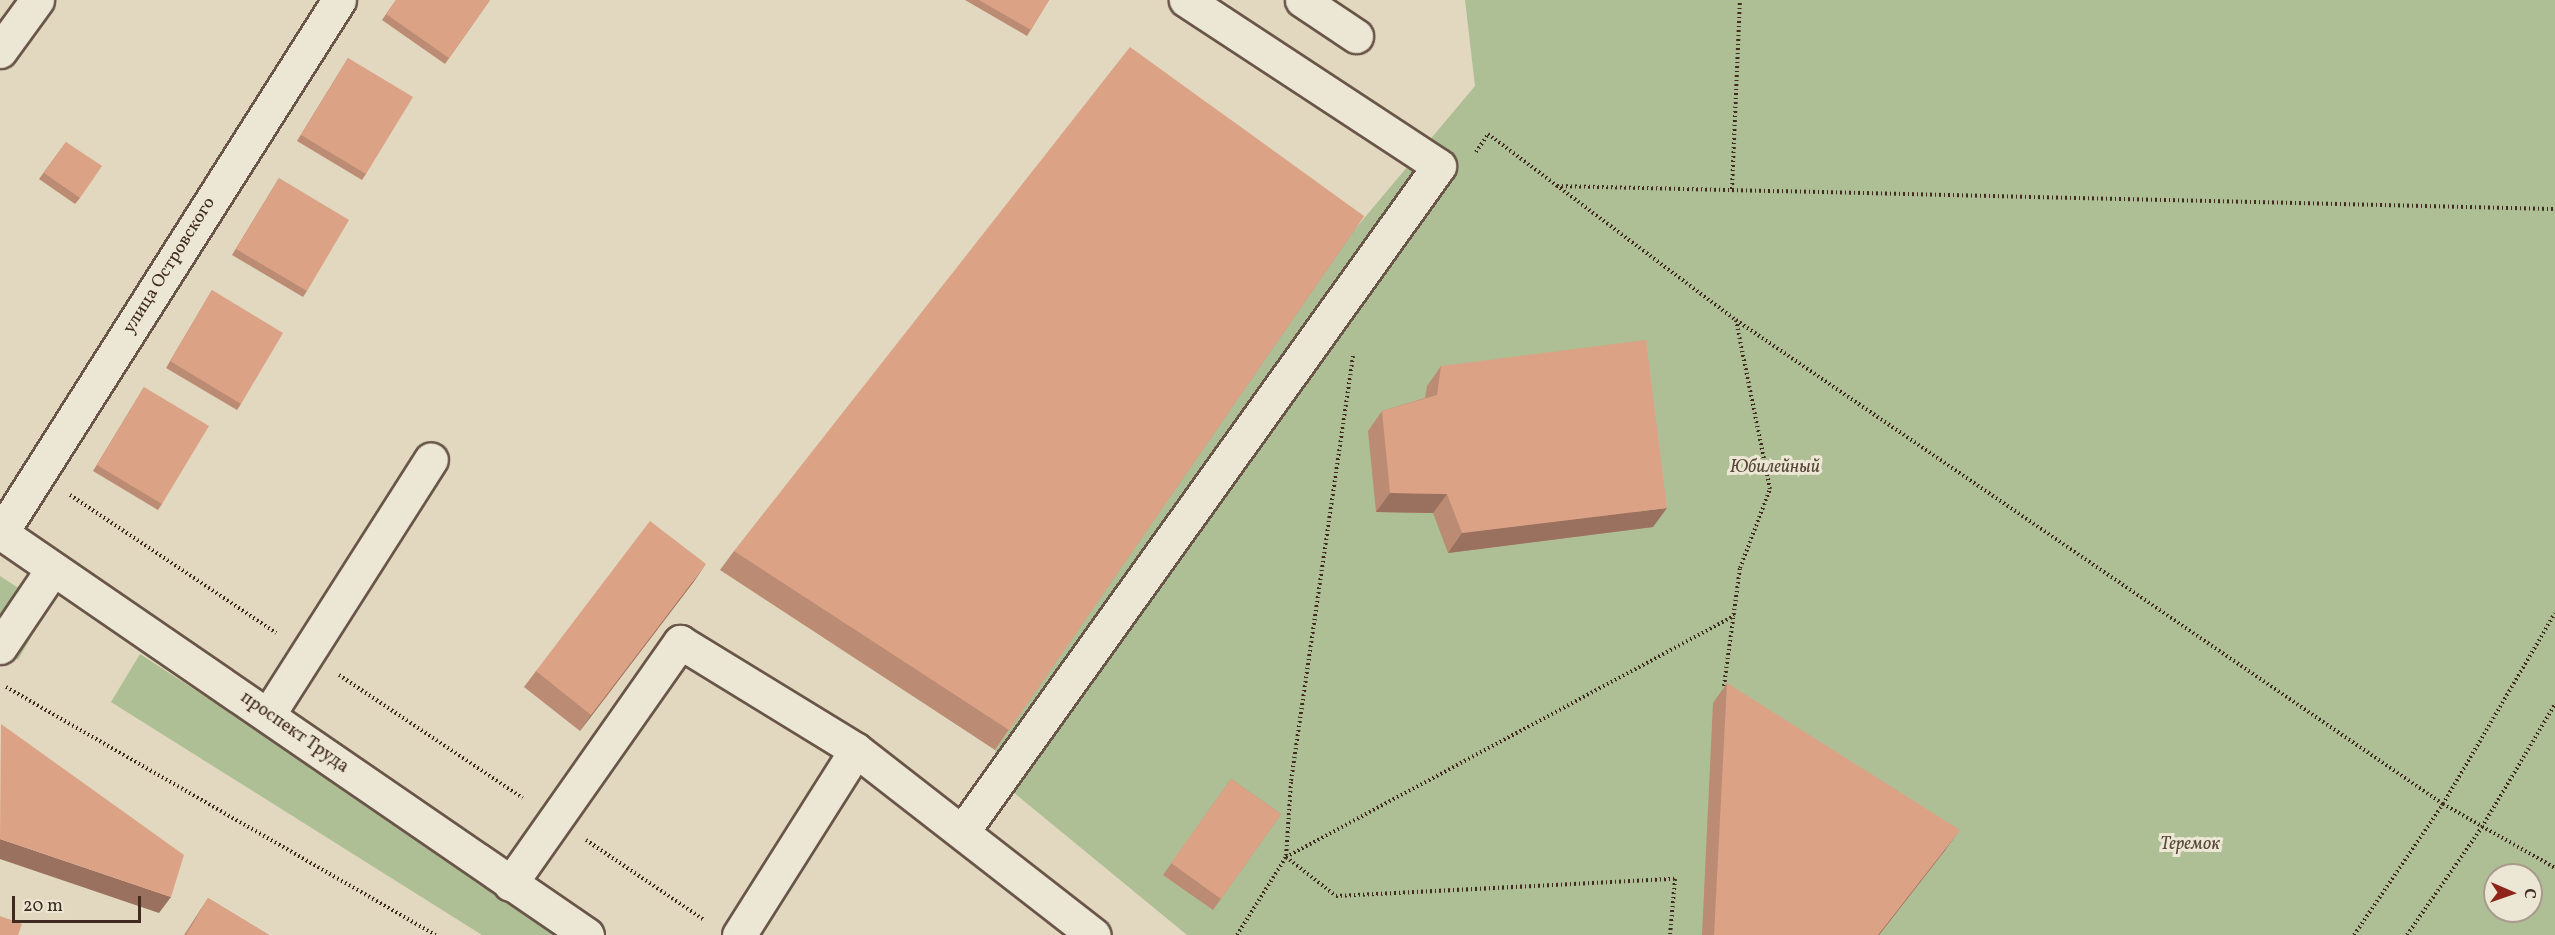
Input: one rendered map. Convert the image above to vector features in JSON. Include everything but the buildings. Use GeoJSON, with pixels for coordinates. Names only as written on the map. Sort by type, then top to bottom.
{"type":"FeatureCollection","features":[{"type":"Feature","properties":{"kind":"street"},"geometry":{"type":"LineString","coordinates":[[0,51],[37,0]]}},
{"type":"Feature","properties":{"kind":"street","name":"улица Островского"},"geometry":{"type":"LineString","coordinates":[[1,533],[339,0]]}},
{"type":"Feature","properties":{"kind":"street"},"geometry":{"type":"LineString","coordinates":[[962,832],[1439,166],[1186,0]]}},
{"type":"Feature","properties":{"kind":"street"},"geometry":{"type":"LineString","coordinates":[[1302,0],[1356,36]]}},
{"type":"Feature","properties":{"kind":"street"},"geometry":{"type":"LineString","coordinates":[[268,715],[431,459]]}},
{"type":"Feature","properties":{"kind":"street","name":"проспект Труда"},"geometry":{"type":"LineString","coordinates":[[1,533],[587,935]]}},
{"type":"Feature","properties":{"kind":"street"},"geometry":{"type":"LineString","coordinates":[[0,647],[52,570]]}},
{"type":"Feature","properties":{"kind":"street"},"geometry":{"type":"LineString","coordinates":[[510,884],[680,642],[856,750],[1094,935]]}},
{"type":"Feature","properties":{"kind":"street"},"geometry":{"type":"LineString","coordinates":[[739,935],[856,750]]}},
{"type":"Feature","properties":{"kind":"path"},"geometry":{"type":"LineString","coordinates":[[1732,189],[1740,0]]}},
{"type":"Feature","properties":{"kind":"path"},"geometry":{"type":"LineString","coordinates":[[1469,164],[1488,134],[1736,320],[2443,804],[2555,868]]}},
{"type":"Feature","properties":{"kind":"path"},"geometry":{"type":"LineString","coordinates":[[1557,186],[2555,209]]}},
{"type":"Feature","properties":{"kind":"path"},"geometry":{"type":"LineString","coordinates":[[1724,686],[1740,568],[1770,489],[1736,320]]}},
{"type":"Feature","properties":{"kind":"path"},"geometry":{"type":"LineString","coordinates":[[1238,935],[1286,857],[1291,782],[1355,345]]}},
{"type":"Feature","properties":{"kind":"path"},"geometry":{"type":"LineString","coordinates":[[39,473],[708,922]]}},
{"type":"Feature","properties":{"kind":"path"},"geometry":{"type":"LineString","coordinates":[[2354,935],[2443,804],[2555,613]]}},
{"type":"Feature","properties":{"kind":"path"},"geometry":{"type":"LineString","coordinates":[[1286,857],[1734,616]]}},
{"type":"Feature","properties":{"kind":"path"},"geometry":{"type":"LineString","coordinates":[[0,683],[435,935]]}},
{"type":"Feature","properties":{"kind":"path"},"geometry":{"type":"LineString","coordinates":[[2407,935],[2482,827],[2555,704]]}},
{"type":"Feature","properties":{"kind":"path"},"geometry":{"type":"LineString","coordinates":[[1286,857],[1336,896],[1674,879],[1670,935]]}},
{"type":"Feature","properties":{"kind":"green space","name":"Юбилейный"},"geometry":{"type":"Polygon","coordinates":[[[1465,0],[2555,0],[2555,935],[1187,935],[1013,792],[995,750],[1350,235],[1475,86],[1465,0]]]}},
{"type":"Feature","properties":{"kind":"green space"},"geometry":{"type":"Polygon","coordinates":[[[0,576],[48,607],[18,660],[0,648],[0,576]]]}},
{"type":"Feature","properties":{"kind":"green space"},"geometry":{"type":"Polygon","coordinates":[[[140,654],[561,928],[556,935],[482,935],[111,702],[140,654]]]}},
{"type":"Feature","properties":{"kind":"park label","name":"Теремок"},"geometry":{"type":"Point","coordinates":[2190,845]}}]}
